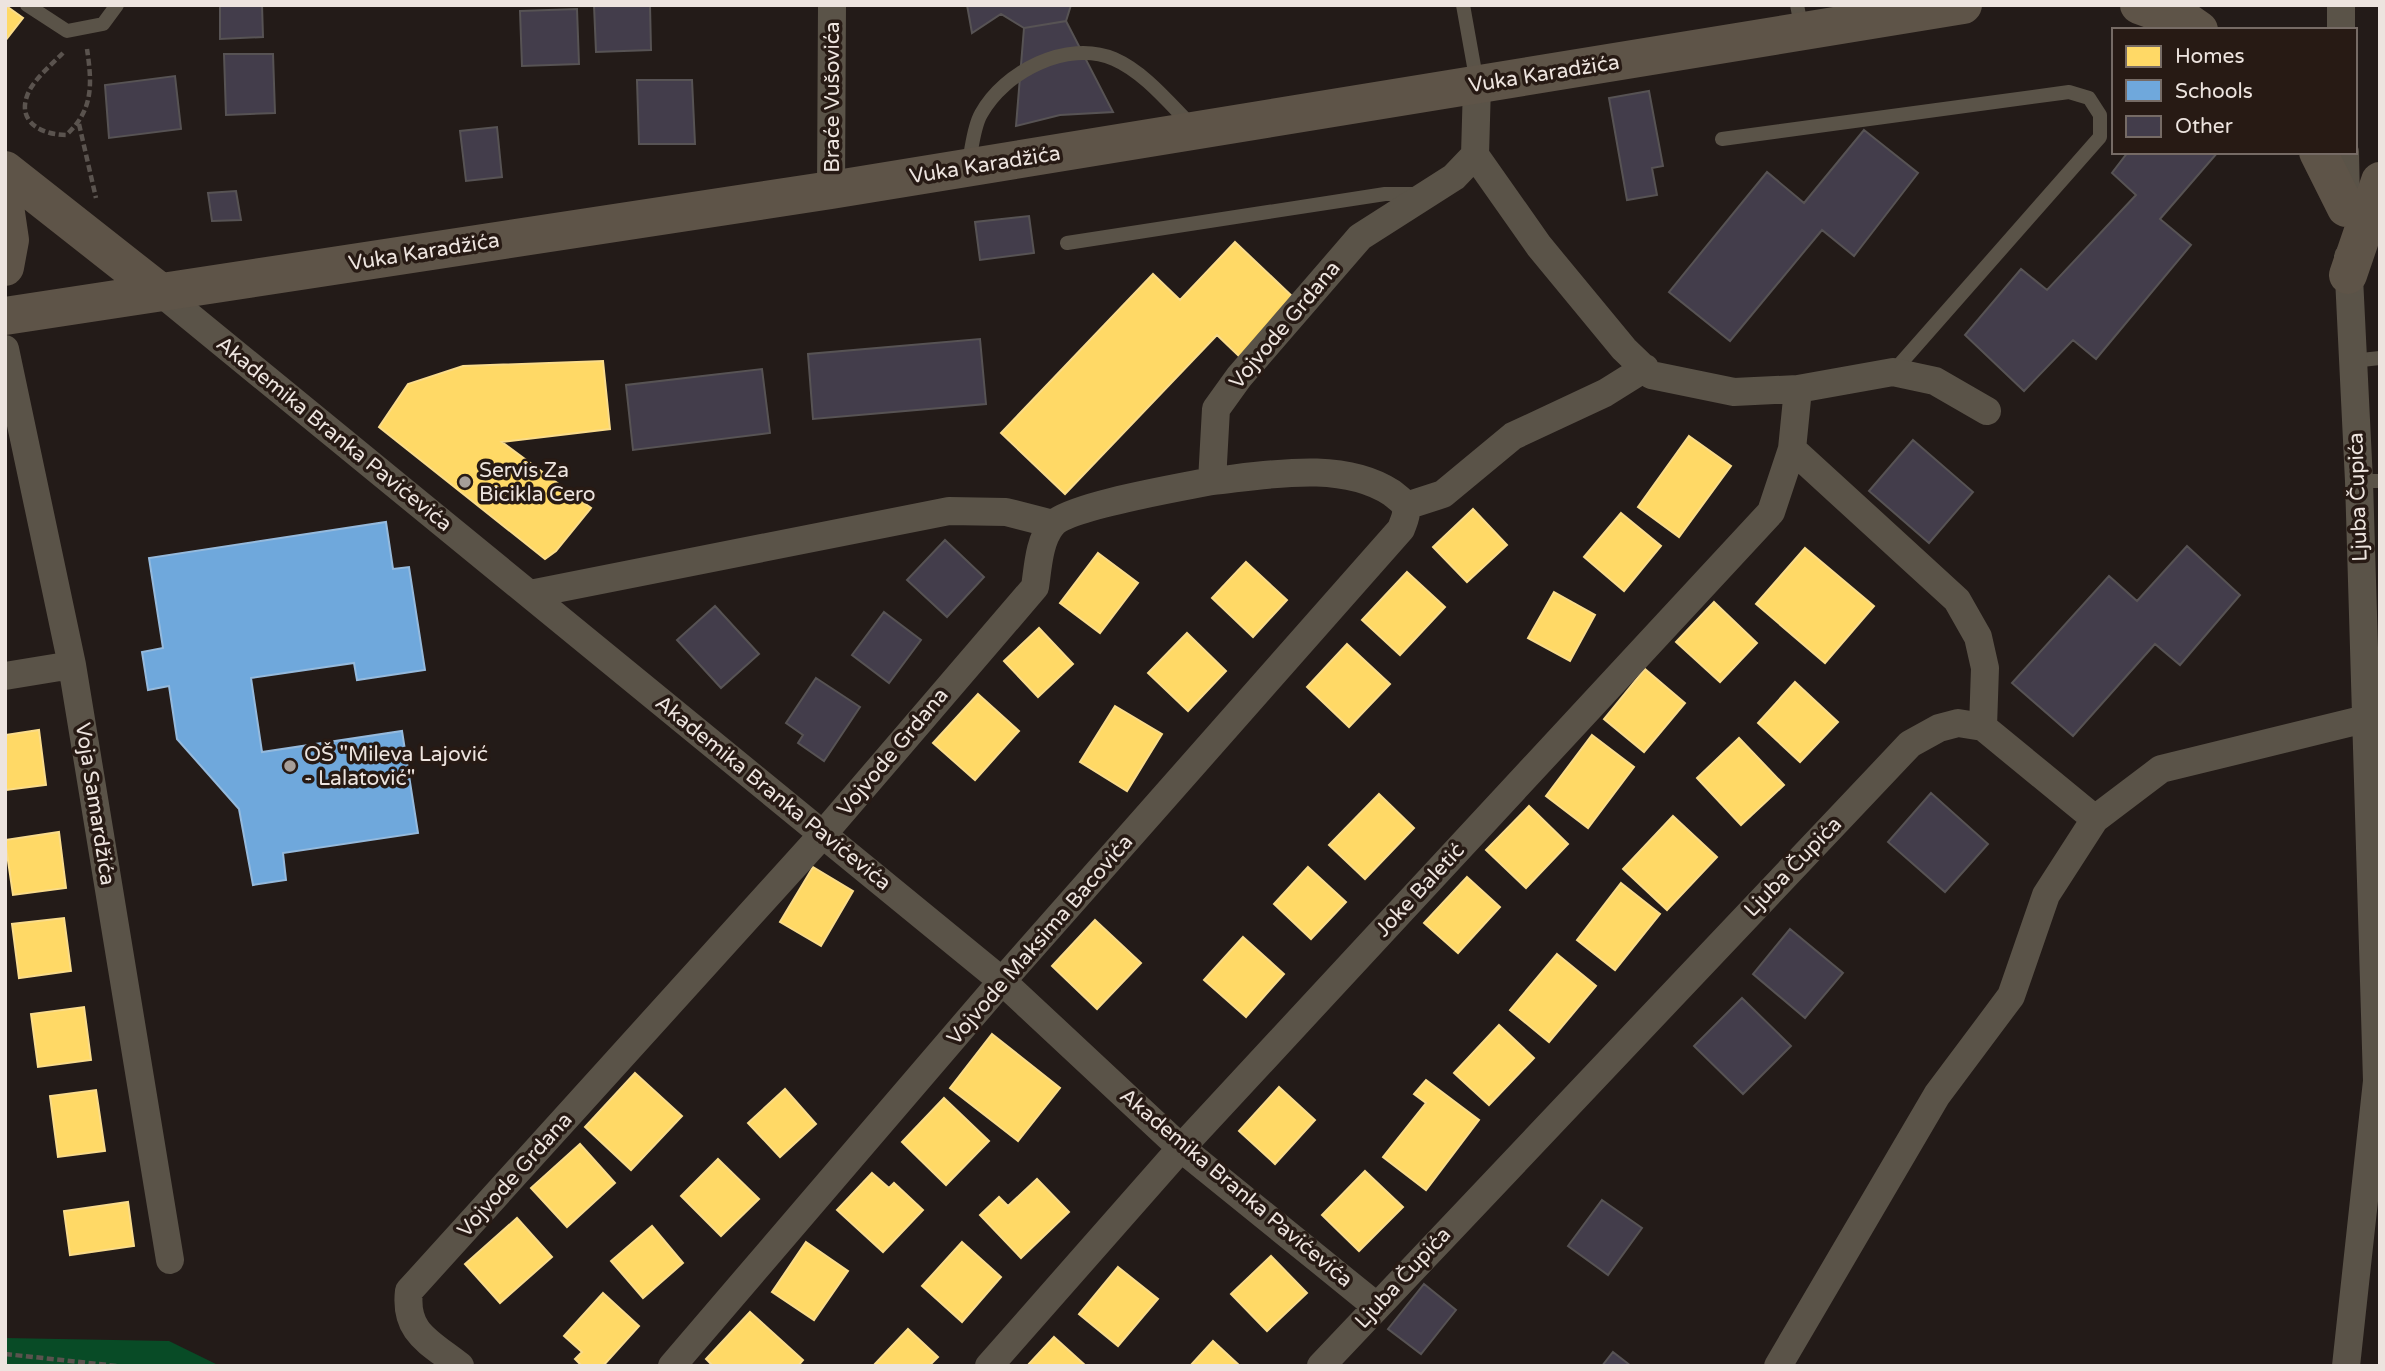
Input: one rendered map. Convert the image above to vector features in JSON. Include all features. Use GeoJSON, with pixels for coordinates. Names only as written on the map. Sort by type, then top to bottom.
{"type":"FeatureCollection","features":[{"type":"Feature","properties":{"kind":"street","name":"Braće Vušovića"},"geometry":{"type":"LineString","coordinates":[[831,190],[832,5]]}},
{"type":"Feature","properties":{"kind":"street","name":"Vuka Karadžića"},"geometry":{"type":"LineString","coordinates":[[5,316],[831,190],[1477,85],[1800,18],[1963,5]]}},
{"type":"Feature","properties":{"kind":"street"},"geometry":{"type":"LineString","coordinates":[[2139,5],[2196,28]]}},
{"type":"Feature","properties":{"kind":"street"},"geometry":{"type":"LineString","coordinates":[[2341,5],[2342,28]]}},
{"type":"Feature","properties":{"kind":"street"},"geometry":{"type":"LineString","coordinates":[[1477,85],[1475,155],[1539,246],[1624,349],[1651,374],[1734,392],[1798,389],[1893,372],[1935,381],[1987,411]]}},
{"type":"Feature","properties":{"kind":"street"},"geometry":{"type":"LineString","coordinates":[[2320,154],[2346,208]]}},
{"type":"Feature","properties":{"kind":"street","name":"Ljuba Čupića"},"geometry":{"type":"LineString","coordinates":[[2345,154],[2348,275],[2366,359],[2369,481],[2365,719],[2376,865],[2378,1097],[2346,1366]]}},
{"type":"Feature","properties":{"kind":"street","name":"Vojvode Grdana"},"geometry":{"type":"LineString","coordinates":[[1212,481],[1216,409],[1239,377],[1360,237],[1454,177],[1475,155]]}},
{"type":"Feature","properties":{"kind":"street"},"geometry":{"type":"LineString","coordinates":[[5,170],[160,292]]}},
{"type":"Feature","properties":{"kind":"street"},"geometry":{"type":"LineString","coordinates":[[2348,275],[2380,181]]}},
{"type":"Feature","properties":{"kind":"street"},"geometry":{"type":"LineString","coordinates":[[5,206],[10,240],[5,267]]}},
{"type":"Feature","properties":{"kind":"street","name":"Akademika Branka Pavićevića"},"geometry":{"type":"LineString","coordinates":[[160,292],[1002,981],[1181,1148],[1376,1306]]}},
{"type":"Feature","properties":{"kind":"street","name":"Voja Samardžića"},"geometry":{"type":"LineString","coordinates":[[5,349],[72,665],[170,1260]]}},
{"type":"Feature","properties":{"kind":"street"},"geometry":{"type":"LineString","coordinates":[[530,594],[949,511],[1006,512],[1053,524],[1077,511],[1212,481],[1288,472],[1336,475],[1377,484],[1406,510],[1443,494],[1513,436],[1605,393],[1645,368]]}},
{"type":"Feature","properties":{"kind":"street","name":"Joke Baletić"},"geometry":{"type":"LineString","coordinates":[[989,1366],[1181,1148],[1770,512],[1792,449],[1798,389]]}},
{"type":"Feature","properties":{"kind":"street"},"geometry":{"type":"LineString","coordinates":[[1792,449],[1957,600],[1978,636],[1985,668],[1983,727],[2095,820]]}},
{"type":"Feature","properties":{"kind":"street","name":"Vojvode Maksima Bacovića"},"geometry":{"type":"LineString","coordinates":[[672,1366],[1002,981],[1401,529],[1406,510]]}},
{"type":"Feature","properties":{"kind":"street","name":"Vojvode Grdana"},"geometry":{"type":"LineString","coordinates":[[460,1366],[413,1329],[407,1310],[409,1291],[824,834],[1035,587],[1043,544],[1053,524]]}},
{"type":"Feature","properties":{"kind":"street"},"geometry":{"type":"LineString","coordinates":[[5,676],[72,665]]}},
{"type":"Feature","properties":{"kind":"street"},"geometry":{"type":"LineString","coordinates":[[1778,1366],[1937,1096],[2011,996],[2046,895],[2095,820],[2161,769],[2365,719]]}},
{"type":"Feature","properties":{"kind":"street","name":"Ljuba Čupića"},"geometry":{"type":"LineString","coordinates":[[1321,1366],[1910,744],[1939,728],[1958,723],[1983,727]]}},
{"type":"Feature","properties":{"kind":"lane"},"geometry":{"type":"LineString","coordinates":[[27,5],[67,31],[103,24],[117,5]]}},
{"type":"Feature","properties":{"kind":"lane"},"geometry":{"type":"LineString","coordinates":[[1463,5],[1477,85]]}},
{"type":"Feature","properties":{"kind":"lane"},"geometry":{"type":"LineString","coordinates":[[968,167],[979,116],[993,95],[1014,75],[1053,58],[1099,53],[1117,60],[1152,86],[1197,130]]}},
{"type":"Feature","properties":{"kind":"lane"},"geometry":{"type":"LineString","coordinates":[[1722,139],[2069,92],[2089,98],[2100,115],[2100,137],[1893,372]]}},
{"type":"Feature","properties":{"kind":"lane"},"geometry":{"type":"LineString","coordinates":[[1067,243],[1385,194],[1425,194]]}},
{"type":"Feature","properties":{"kind":"path"},"geometry":{"type":"LineString","coordinates":[[84,232],[99,210],[79,124],[92,83],[85,39]]}},
{"type":"Feature","properties":{"kind":"path"},"geometry":{"type":"LineString","coordinates":[[74,46],[62,53],[33,87],[27,96],[24,112],[33,126],[48,135],[66,135],[79,124]]}},
{"type":"Feature","properties":{"kind":"path"},"geometry":{"type":"LineString","coordinates":[[5,1354],[117,1366]]}},
{"type":"Feature","properties":{"kind":"green space"},"geometry":{"type":"Polygon","coordinates":[[[5,1338],[169,1341],[220,1366],[5,1366],[5,1338]]]}},
{"type":"Feature","properties":{"kind":"building: Homes"},"geometry":{"type":"Polygon","coordinates":[[[5,5],[23,18],[5,41],[5,5]]]}},
{"type":"Feature","properties":{"kind":"building: Homes"},"geometry":{"type":"Polygon","coordinates":[[[1235,242],[1295,299],[1240,357],[1217,335],[1065,494],[1001,433],[1153,274],[1180,300],[1235,242]]]}},
{"type":"Feature","properties":{"kind":"building: Homes"},"geometry":{"type":"Polygon","coordinates":[[[603,361],[610,429],[502,442],[591,508],[556,551],[545,559],[379,427],[408,384],[463,366],[603,361]]]}},
{"type":"Feature","properties":{"kind":"building: Homes"},"geometry":{"type":"Polygon","coordinates":[[[1689,436],[1731,466],[1679,537],[1638,507],[1689,436]]]}},
{"type":"Feature","properties":{"kind":"building: Homes"},"geometry":{"type":"Polygon","coordinates":[[[1473,509],[1507,545],[1467,582],[1433,547],[1473,509]]]}},
{"type":"Feature","properties":{"kind":"building: Homes"},"geometry":{"type":"Polygon","coordinates":[[[1621,513],[1661,546],[1624,591],[1584,557],[1621,513]]]}},
{"type":"Feature","properties":{"kind":"building: Homes"},"geometry":{"type":"Polygon","coordinates":[[[1805,548],[1874,606],[1825,663],[1756,604],[1805,548]]]}},
{"type":"Feature","properties":{"kind":"building: Homes"},"geometry":{"type":"Polygon","coordinates":[[[1098,553],[1138,583],[1100,633],[1060,603],[1098,553]]]}},
{"type":"Feature","properties":{"kind":"building: Homes"},"geometry":{"type":"Polygon","coordinates":[[[1246,562],[1287,600],[1253,637],[1212,598],[1246,562]]]}},
{"type":"Feature","properties":{"kind":"building: Homes"},"geometry":{"type":"Polygon","coordinates":[[[1407,572],[1445,607],[1400,655],[1362,620],[1407,572]]]}},
{"type":"Feature","properties":{"kind":"building: Homes"},"geometry":{"type":"Polygon","coordinates":[[[1554,592],[1595,615],[1570,661],[1528,638],[1554,592]]]}},
{"type":"Feature","properties":{"kind":"building: Homes"},"geometry":{"type":"Polygon","coordinates":[[[1714,602],[1757,643],[1720,682],[1676,642],[1714,602]]]}},
{"type":"Feature","properties":{"kind":"building: Homes"},"geometry":{"type":"Polygon","coordinates":[[[1039,628],[1073,664],[1038,697],[1004,661],[1039,628]]]}},
{"type":"Feature","properties":{"kind":"building: Homes"},"geometry":{"type":"Polygon","coordinates":[[[1187,633],[1226,671],[1188,711],[1148,673],[1187,633]]]}},
{"type":"Feature","properties":{"kind":"building: Homes"},"geometry":{"type":"Polygon","coordinates":[[[1347,644],[1390,684],[1349,727],[1307,687],[1347,644]]]}},
{"type":"Feature","properties":{"kind":"building: Homes"},"geometry":{"type":"Polygon","coordinates":[[[1645,669],[1685,703],[1644,752],[1604,719],[1645,669]]]}},
{"type":"Feature","properties":{"kind":"building: Homes"},"geometry":{"type":"Polygon","coordinates":[[[1795,682],[1838,722],[1800,762],[1758,723],[1795,682]]]}},
{"type":"Feature","properties":{"kind":"building: Homes"},"geometry":{"type":"Polygon","coordinates":[[[978,694],[1019,731],[975,780],[933,743],[978,694]]]}},
{"type":"Feature","properties":{"kind":"building: Homes"},"geometry":{"type":"Polygon","coordinates":[[[1115,706],[1162,734],[1127,791],[1080,762],[1115,706]]]}},
{"type":"Feature","properties":{"kind":"building: Homes"},"geometry":{"type":"Polygon","coordinates":[[[39,730],[46,785],[5,790],[5,735],[39,730]]]}},
{"type":"Feature","properties":{"kind":"building: Homes"},"geometry":{"type":"Polygon","coordinates":[[[1592,735],[1634,767],[1588,828],[1546,796],[1592,735]]]}},
{"type":"Feature","properties":{"kind":"building: Homes"},"geometry":{"type":"Polygon","coordinates":[[[1739,738],[1784,785],[1741,825],[1697,778],[1739,738]]]}},
{"type":"Feature","properties":{"kind":"building: Homes"},"geometry":{"type":"Polygon","coordinates":[[[1379,794],[1414,828],[1365,879],[1329,845],[1379,794]]]}},
{"type":"Feature","properties":{"kind":"building: Homes"},"geometry":{"type":"Polygon","coordinates":[[[1529,806],[1568,844],[1526,888],[1486,850],[1529,806]]]}},
{"type":"Feature","properties":{"kind":"building: Homes"},"geometry":{"type":"Polygon","coordinates":[[[1673,816],[1717,857],[1667,910],[1623,869],[1673,816]]]}},
{"type":"Feature","properties":{"kind":"building: Homes"},"geometry":{"type":"Polygon","coordinates":[[[59,832],[66,888],[13,895],[5,840],[59,832]]]}},
{"type":"Feature","properties":{"kind":"building: Homes"},"geometry":{"type":"Polygon","coordinates":[[[813,867],[853,891],[821,946],[780,922],[813,867]]]}},
{"type":"Feature","properties":{"kind":"building: Homes"},"geometry":{"type":"Polygon","coordinates":[[[1308,867],[1346,902],[1311,939],[1274,904],[1308,867]]]}},
{"type":"Feature","properties":{"kind":"building: Homes"},"geometry":{"type":"Polygon","coordinates":[[[1467,877],[1500,907],[1458,953],[1424,923],[1467,877]]]}},
{"type":"Feature","properties":{"kind":"building: Homes"},"geometry":{"type":"Polygon","coordinates":[[[1621,883],[1660,914],[1615,970],[1577,940],[1621,883]]]}},
{"type":"Feature","properties":{"kind":"building: Homes"},"geometry":{"type":"Polygon","coordinates":[[[64,918],[71,971],[19,978],[12,924],[64,918]]]}},
{"type":"Feature","properties":{"kind":"building: Homes"},"geometry":{"type":"Polygon","coordinates":[[[1095,920],[1141,963],[1097,1009],[1052,966],[1095,920]]]}},
{"type":"Feature","properties":{"kind":"building: Homes"},"geometry":{"type":"Polygon","coordinates":[[[1243,937],[1284,974],[1246,1017],[1204,980],[1243,937]]]}},
{"type":"Feature","properties":{"kind":"building: Homes"},"geometry":{"type":"Polygon","coordinates":[[[1557,954],[1596,986],[1549,1042],[1510,1010],[1557,954]]]}},
{"type":"Feature","properties":{"kind":"building: Homes"},"geometry":{"type":"Polygon","coordinates":[[[84,1007],[91,1060],[38,1067],[31,1014],[84,1007]]]}},
{"type":"Feature","properties":{"kind":"building: Homes"},"geometry":{"type":"Polygon","coordinates":[[[1499,1025],[1534,1058],[1489,1105],[1454,1073],[1499,1025]]]}},
{"type":"Feature","properties":{"kind":"building: Homes"},"geometry":{"type":"Polygon","coordinates":[[[992,1034],[1060,1088],[1018,1141],[950,1088],[992,1034]]]}},
{"type":"Feature","properties":{"kind":"building: Homes"},"geometry":{"type":"Polygon","coordinates":[[[635,1073],[682,1116],[631,1170],[585,1127],[635,1073]]]}},
{"type":"Feature","properties":{"kind":"building: Homes"},"geometry":{"type":"Polygon","coordinates":[[[1426,1080],[1479,1120],[1426,1190],[1383,1157],[1426,1103],[1414,1094],[1426,1080]]]}},
{"type":"Feature","properties":{"kind":"building: Homes"},"geometry":{"type":"Polygon","coordinates":[[[1279,1087],[1315,1120],[1275,1164],[1239,1131],[1279,1087]]]}},
{"type":"Feature","properties":{"kind":"building: Homes"},"geometry":{"type":"Polygon","coordinates":[[[785,1089],[816,1124],[780,1157],[748,1123],[785,1089]]]}},
{"type":"Feature","properties":{"kind":"building: Homes"},"geometry":{"type":"Polygon","coordinates":[[[96,1090],[105,1151],[58,1157],[50,1096],[96,1090]]]}},
{"type":"Feature","properties":{"kind":"building: Homes"},"geometry":{"type":"Polygon","coordinates":[[[944,1098],[989,1141],[946,1185],[902,1142],[944,1098]]]}},
{"type":"Feature","properties":{"kind":"building: Homes"},"geometry":{"type":"Polygon","coordinates":[[[580,1144],[615,1183],[567,1227],[531,1188],[580,1144]]]}},
{"type":"Feature","properties":{"kind":"building: Homes"},"geometry":{"type":"Polygon","coordinates":[[[718,1159],[759,1199],[721,1236],[681,1196],[718,1159]]]}},
{"type":"Feature","properties":{"kind":"building: Homes"},"geometry":{"type":"Polygon","coordinates":[[[1365,1171],[1403,1207],[1359,1251],[1322,1215],[1365,1171]]]}},
{"type":"Feature","properties":{"kind":"building: Homes"},"geometry":{"type":"Polygon","coordinates":[[[872,1173],[889,1188],[894,1183],[923,1210],[883,1252],[837,1210],[872,1173]]]}},
{"type":"Feature","properties":{"kind":"building: Homes"},"geometry":{"type":"Polygon","coordinates":[[[1037,1179],[1069,1212],[1021,1258],[980,1215],[999,1197],[1008,1206],[1037,1179]]]}},
{"type":"Feature","properties":{"kind":"building: Homes"},"geometry":{"type":"Polygon","coordinates":[[[128,1202],[134,1246],[70,1255],[64,1211],[128,1202]]]}},
{"type":"Feature","properties":{"kind":"building: Homes"},"geometry":{"type":"Polygon","coordinates":[[[517,1218],[552,1257],[500,1303],[465,1264],[517,1218]]]}},
{"type":"Feature","properties":{"kind":"building: Homes"},"geometry":{"type":"Polygon","coordinates":[[[652,1226],[683,1263],[643,1298],[611,1261],[652,1226]]]}},
{"type":"Feature","properties":{"kind":"building: Homes"},"geometry":{"type":"Polygon","coordinates":[[[806,1242],[848,1271],[814,1320],[772,1292],[806,1242]]]}},
{"type":"Feature","properties":{"kind":"building: Homes"},"geometry":{"type":"Polygon","coordinates":[[[962,1242],[1001,1277],[962,1322],[922,1286],[962,1242]]]}},
{"type":"Feature","properties":{"kind":"building: Homes"},"geometry":{"type":"Polygon","coordinates":[[[1271,1256],[1307,1293],[1267,1331],[1231,1294],[1271,1256]]]}},
{"type":"Feature","properties":{"kind":"building: Homes"},"geometry":{"type":"Polygon","coordinates":[[[1118,1267],[1158,1299],[1118,1346],[1079,1314],[1118,1267]]]}},
{"type":"Feature","properties":{"kind":"building: Homes"},"geometry":{"type":"Polygon","coordinates":[[[603,1293],[639,1326],[603,1366],[582,1366],[575,1359],[582,1352],[564,1336],[603,1293]]]}},
{"type":"Feature","properties":{"kind":"building: Homes"},"geometry":{"type":"Polygon","coordinates":[[[750,1312],[803,1360],[798,1366],[713,1366],[706,1359],[750,1312]]]}},
{"type":"Feature","properties":{"kind":"building: Homes"},"geometry":{"type":"Polygon","coordinates":[[[908,1329],[938,1357],[929,1366],[873,1366],[908,1329]]]}},
{"type":"Feature","properties":{"kind":"building: Homes"},"geometry":{"type":"Polygon","coordinates":[[[1054,1337],[1086,1366],[1027,1366],[1054,1337]]]}},
{"type":"Feature","properties":{"kind":"building: Homes"},"geometry":{"type":"Polygon","coordinates":[[[1213,1341],[1240,1366],[1190,1366],[1213,1341]]]}},
{"type":"Feature","properties":{"kind":"building: Schools"},"geometry":{"type":"Polygon","coordinates":[[[386,522],[393,569],[409,567],[425,670],[357,680],[354,663],[251,678],[262,752],[402,731],[418,833],[283,853],[286,880],[253,885],[239,809],[177,739],[169,686],[148,690],[142,652],[163,648],[149,558],[386,522]]]}},
{"type":"Feature","properties":{"kind":"building: Other"},"geometry":{"type":"Polygon","coordinates":[[[220,5],[262,5],[263,37],[220,39],[220,5]]]}},
{"type":"Feature","properties":{"kind":"building: Other"},"geometry":{"type":"Polygon","coordinates":[[[594,5],[650,5],[651,50],[596,52],[594,5]]]}},
{"type":"Feature","properties":{"kind":"building: Other"},"geometry":{"type":"Polygon","coordinates":[[[967,5],[1071,5],[1066,21],[1024,28],[1001,14],[972,33],[967,5]]]}},
{"type":"Feature","properties":{"kind":"building: Other"},"geometry":{"type":"Polygon","coordinates":[[[577,9],[579,64],[522,66],[520,11],[577,9]]]}},
{"type":"Feature","properties":{"kind":"building: Other"},"geometry":{"type":"Polygon","coordinates":[[[1066,21],[1113,112],[1060,115],[1016,126],[1024,28],[1066,21]]]}},
{"type":"Feature","properties":{"kind":"building: Other"},"geometry":{"type":"Polygon","coordinates":[[[224,54],[273,54],[275,113],[226,115],[224,54]]]}},
{"type":"Feature","properties":{"kind":"building: Other"},"geometry":{"type":"Polygon","coordinates":[[[175,76],[181,129],[109,138],[105,85],[175,76]]]}},
{"type":"Feature","properties":{"kind":"building: Other"},"geometry":{"type":"Polygon","coordinates":[[[637,80],[692,80],[695,144],[639,144],[637,80]]]}},
{"type":"Feature","properties":{"kind":"building: Other"},"geometry":{"type":"Polygon","coordinates":[[[1649,91],[1663,166],[1652,168],[1657,195],[1627,200],[1609,98],[1649,91]]]}},
{"type":"Feature","properties":{"kind":"building: Other"},"geometry":{"type":"Polygon","coordinates":[[[497,127],[502,177],[466,181],[460,131],[497,127]]]}},
{"type":"Feature","properties":{"kind":"building: Other"},"geometry":{"type":"Polygon","coordinates":[[[1864,130],[1918,173],[1854,256],[1822,230],[1730,341],[1669,292],[1767,172],[1804,203],[1864,130]]]}},
{"type":"Feature","properties":{"kind":"building: Other"},"geometry":{"type":"Polygon","coordinates":[[[2126,154],[2216,154],[2160,219],[2191,245],[2096,359],[2073,340],[2024,391],[1965,335],[2021,269],[2047,290],[2136,195],[2112,173],[2126,154]]]}},
{"type":"Feature","properties":{"kind":"building: Other"},"geometry":{"type":"Polygon","coordinates":[[[236,191],[241,220],[212,221],[208,193],[236,191]]]}},
{"type":"Feature","properties":{"kind":"building: Other"},"geometry":{"type":"Polygon","coordinates":[[[1029,216],[1034,253],[980,260],[975,222],[1029,216]]]}},
{"type":"Feature","properties":{"kind":"building: Other"},"geometry":{"type":"Polygon","coordinates":[[[980,339],[986,404],[813,419],[808,354],[980,339]]]}},
{"type":"Feature","properties":{"kind":"building: Other"},"geometry":{"type":"Polygon","coordinates":[[[762,369],[770,433],[633,450],[626,385],[762,369]]]}},
{"type":"Feature","properties":{"kind":"building: Other"},"geometry":{"type":"Polygon","coordinates":[[[1913,440],[1973,492],[1929,543],[1869,491],[1913,440]]]}},
{"type":"Feature","properties":{"kind":"building: Other"},"geometry":{"type":"Polygon","coordinates":[[[945,540],[984,577],[947,617],[907,580],[945,540]]]}},
{"type":"Feature","properties":{"kind":"building: Other"},"geometry":{"type":"Polygon","coordinates":[[[2187,546],[2240,595],[2180,665],[2155,644],[2073,736],[2012,683],[2109,576],[2137,601],[2187,546]]]}},
{"type":"Feature","properties":{"kind":"building: Other"},"geometry":{"type":"Polygon","coordinates":[[[715,606],[759,654],[721,688],[677,640],[715,606]]]}},
{"type":"Feature","properties":{"kind":"building: Other"},"geometry":{"type":"Polygon","coordinates":[[[884,612],[921,640],[889,683],[852,655],[884,612]]]}},
{"type":"Feature","properties":{"kind":"building: Other"},"geometry":{"type":"Polygon","coordinates":[[[816,678],[860,707],[824,761],[798,743],[803,735],[786,723],[816,678]]]}},
{"type":"Feature","properties":{"kind":"building: Other"},"geometry":{"type":"Polygon","coordinates":[[[1931,793],[1988,844],[1945,892],[1888,842],[1931,793]]]}},
{"type":"Feature","properties":{"kind":"building: Other"},"geometry":{"type":"Polygon","coordinates":[[[1790,929],[1843,973],[1805,1018],[1753,974],[1790,929]]]}},
{"type":"Feature","properties":{"kind":"building: Other"},"geometry":{"type":"Polygon","coordinates":[[[1742,998],[1791,1046],[1743,1094],[1694,1046],[1742,998]]]}},
{"type":"Feature","properties":{"kind":"building: Other"},"geometry":{"type":"Polygon","coordinates":[[[1602,1200],[1642,1228],[1608,1275],[1568,1246],[1602,1200]]]}},
{"type":"Feature","properties":{"kind":"building: Other"},"geometry":{"type":"Polygon","coordinates":[[[1424,1284],[1456,1310],[1421,1354],[1388,1329],[1424,1284]]]}},
{"type":"Feature","properties":{"kind":"building: Other"},"geometry":{"type":"Polygon","coordinates":[[[1613,1352],[1631,1366],[1602,1366],[1613,1352]]]}},
{"type":"Feature","properties":{"kind":"place","name":"Servis Za Bicikla Cero"},"geometry":{"type":"Point","coordinates":[465,482]}},
{"type":"Feature","properties":{"kind":"place","name":"OŠ \"Mileva Lajović - Lalatović\""},"geometry":{"type":"Point","coordinates":[290,766]}}]}
